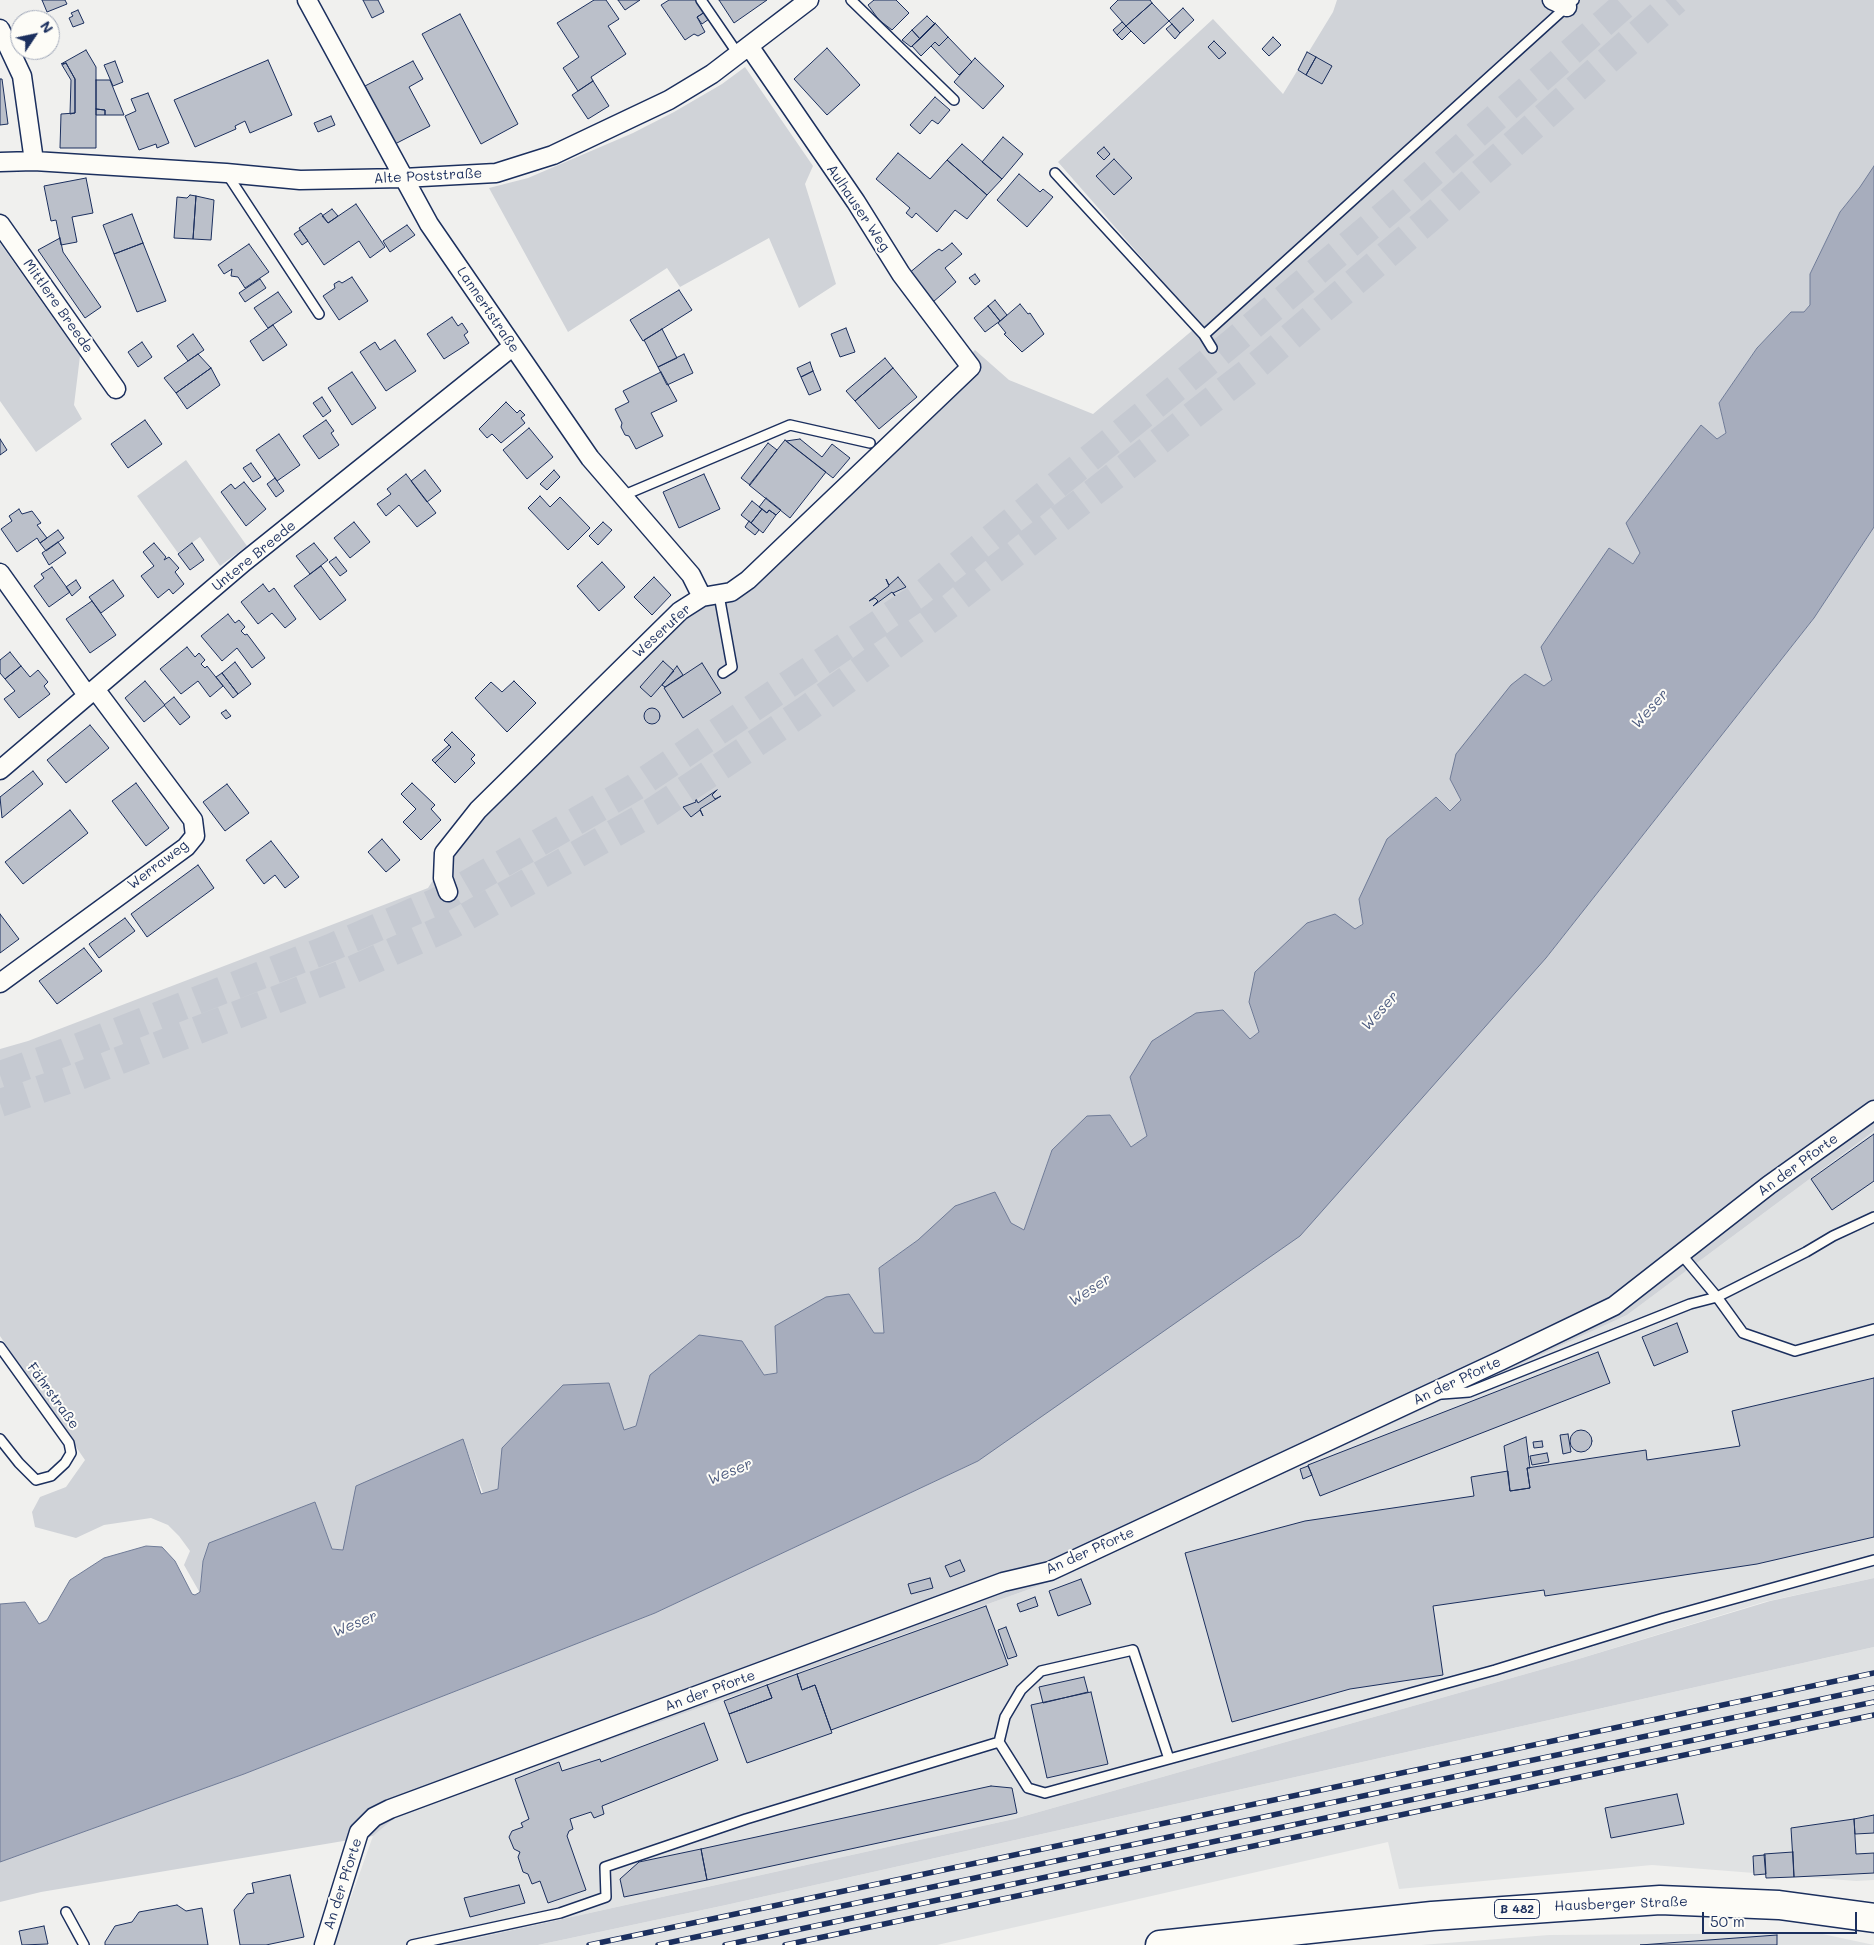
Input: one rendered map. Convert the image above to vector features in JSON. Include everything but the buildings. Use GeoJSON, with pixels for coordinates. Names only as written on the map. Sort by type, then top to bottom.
{"type":"FeatureCollection","features":[{"type":"Feature","properties":{"kind":"main road","name":"Hausberger Straße"},"geometry":{"type":"LineString","coordinates":[[1160,1945],[1432,1916],[1660,1900],[1779,1905],[1874,1918]]}},
{"type":"Feature","properties":{"kind":"street","name":"Lannertstraße"},"geometry":{"type":"LineString","coordinates":[[307,0],[429,224],[590,458],[691,575],[702,597]]}},
{"type":"Feature","properties":{"kind":"street","name":"Alte Poststraße"},"geometry":{"type":"LineString","coordinates":[[0,162],[34,161],[226,173],[300,180],[403,178],[496,173],[553,155],[669,100],[712,74],[809,0]]}},
{"type":"Feature","properties":{"kind":"street"},"geometry":{"type":"LineString","coordinates":[[0,29],[22,76],[34,161]]}},
{"type":"Feature","properties":{"kind":"street","name":"Aulhauser Weg"},"geometry":{"type":"LineString","coordinates":[[743,50],[856,202],[902,274],[971,367]]}},
{"type":"Feature","properties":{"kind":"street","name":"Mittlere Breede"},"geometry":{"type":"LineString","coordinates":[[0,224],[116,389]]}},
{"type":"Feature","properties":{"kind":"street","name":"Untere Breede"},"geometry":{"type":"LineString","coordinates":[[0,770],[244,562],[512,347]]}},
{"type":"Feature","properties":{"kind":"street","name":"Weserufer"},"geometry":{"type":"LineString","coordinates":[[448,892],[443,878],[444,853],[478,810],[680,611],[702,597],[731,592],[748,580],[971,367]]}},
{"type":"Feature","properties":{"kind":"street"},"geometry":{"type":"LineString","coordinates":[[0,573],[91,692]]}},
{"type":"Feature","properties":{"kind":"street","name":"Werraweg"},"geometry":{"type":"LineString","coordinates":[[0,983],[186,847],[195,836],[193,820],[91,692]]}},
{"type":"Feature","properties":{"kind":"street","name":"An der Pforte"},"geometry":{"type":"LineString","coordinates":[[324,1945],[359,1832],[374,1817],[390,1809],[1003,1582],[1050,1571],[1427,1395],[1614,1306],[1769,1185],[1874,1110]]}},
{"type":"Feature","properties":{"kind":"lane"},"geometry":{"type":"LineString","coordinates":[[701,0],[743,50]]}},
{"type":"Feature","properties":{"kind":"lane"},"geometry":{"type":"LineString","coordinates":[[850,0],[954,100]]}},
{"type":"Feature","properties":{"kind":"lane"},"geometry":{"type":"LineString","coordinates":[[1204,335],[1564,2]]}},
{"type":"Feature","properties":{"kind":"lane"},"geometry":{"type":"LineString","coordinates":[[226,173],[319,314]]}},
{"type":"Feature","properties":{"kind":"lane"},"geometry":{"type":"LineString","coordinates":[[1056,173],[1204,335],[1212,348]]}},
{"type":"Feature","properties":{"kind":"lane"},"geometry":{"type":"LineString","coordinates":[[622,496],[790,425],[870,443]]}},
{"type":"Feature","properties":{"kind":"lane"},"geometry":{"type":"LineString","coordinates":[[719,595],[732,667],[723,673]]}},
{"type":"Feature","properties":{"kind":"lane"},"geometry":{"type":"LineString","coordinates":[[1427,1395],[1469,1392],[1690,1304],[1717,1297],[1806,1252],[1833,1236],[1874,1217]]}},
{"type":"Feature","properties":{"kind":"lane"},"geometry":{"type":"LineString","coordinates":[[1681,1254],[1717,1297],[1743,1333],[1795,1351],[1874,1329]]}},
{"type":"Feature","properties":{"kind":"lane","name":"Fährstraße"},"geometry":{"type":"LineString","coordinates":[[0,1347],[69,1443],[71,1453],[66,1463],[51,1476],[36,1480],[19,1463],[0,1439]]}},
{"type":"Feature","properties":{"kind":"lane"},"geometry":{"type":"LineString","coordinates":[[1169,1759],[1133,1650],[1041,1671],[1021,1690],[1005,1717],[999,1742],[1028,1788],[1045,1793],[1495,1670],[1664,1618],[1874,1560]]}},
{"type":"Feature","properties":{"kind":"lane"},"geometry":{"type":"LineString","coordinates":[[412,1945],[560,1913],[606,1897],[605,1867],[746,1819],[999,1742]]}},
{"type":"Feature","properties":{"kind":"lane"},"geometry":{"type":"LineString","coordinates":[[66,1912],[84,1945]]}},
{"type":"Feature","properties":{"kind":"shaded area"},"geometry":{"type":"Polygon","coordinates":[[[1337,0],[1874,0],[1874,166],[1840,212],[1810,274],[1810,305],[1804,312],[1791,312],[1757,348],[1719,403],[1726,433],[1717,439],[1701,426],[1633,564],[1610,549],[1552,680],[1450,779],[1461,800],[1451,811],[1436,797],[1359,898],[1363,923],[1249,1002],[1259,1032],[1249,1039],[1223,1010],[1196,1013],[1130,1077],[1147,1136],[1131,1147],[1110,1115],[1052,1150],[1024,1230],[1011,1224],[995,1193],[918,1240],[879,1268],[884,1333],[874,1333],[849,1294],[777,1373],[764,1375],[742,1341],[650,1375],[636,1426],[498,1489],[483,1493],[464,1442],[343,1550],[332,1549],[315,1502],[276,1518],[203,1561],[200,1593],[184,1565],[190,1551],[168,1525],[151,1518],[104,1525],[76,1538],[35,1527],[32,1512],[40,1497],[66,1487],[85,1460],[0,1336],[0,1049],[28,1041],[428,888],[474,816],[697,597],[741,588],[975,350],[1009,380],[1093,414],[1200,324],[1058,162],[1213,19],[1283,94],[1333,12],[1337,0]]]}},
{"type":"Feature","properties":{"kind":"shaded area"},"geometry":{"type":"Polygon","coordinates":[[[745,67],[813,166],[805,184],[836,284],[799,308],[769,238],[680,287],[667,268],[568,332],[489,188],[528,178],[633,133],[722,84],[745,67]]]}},
{"type":"Feature","properties":{"kind":"shaded area"},"geometry":{"type":"Polygon","coordinates":[[[0,243],[80,356],[74,405],[82,419],[36,452],[0,401],[0,243]]]}},
{"type":"Feature","properties":{"kind":"shaded area"},"geometry":{"type":"Polygon","coordinates":[[[186,460],[247,546],[220,566],[200,537],[178,553],[137,496],[186,460]]]}},
{"type":"Feature","properties":{"kind":"shaded area"},"geometry":{"type":"Polygon","coordinates":[[[1874,527],[1874,1131],[1627,1315],[1052,1581],[396,1817],[373,1836],[41,1892],[0,1902],[0,1862],[244,1774],[655,1613],[978,1461],[1546,958],[1814,618],[1874,527]]]}},
{"type":"Feature","properties":{"kind":"shaded area"},"geometry":{"type":"Polygon","coordinates":[[[1874,1131],[1874,1578],[1764,1602],[1575,1660],[1014,1819],[445,1945],[334,1945],[373,1836],[396,1817],[1052,1581],[1627,1315],[1874,1131]]]}},
{"type":"Feature","properties":{"kind":"shaded area"},"geometry":{"type":"Polygon","coordinates":[[[1874,1578],[1874,1647],[726,1905],[538,1945],[445,1945],[1014,1819],[1575,1660],[1770,1601],[1874,1578]]]}},
{"type":"Feature","properties":{"kind":"shaded area"},"geometry":{"type":"Polygon","coordinates":[[[1874,1647],[1874,1880],[1856,1881],[1652,1865],[1399,1889],[1388,1842],[937,1945],[538,1945],[726,1905],[1874,1647]]]}},
{"type":"Feature","properties":{"kind":"shaded area"},"geometry":{"type":"Polygon","coordinates":[[[1818,1933],[1874,1945],[1421,1945],[1549,1935],[1818,1933]]]}},
{"type":"Feature","properties":{"kind":"water","name":"Weser"},"geometry":{"type":"Polygon","coordinates":[[[1874,166],[1874,527],[1814,618],[1546,958],[1300,1236],[978,1461],[655,1613],[244,1774],[0,1862],[0,1604],[25,1602],[39,1624],[47,1620],[70,1580],[104,1558],[146,1546],[162,1547],[175,1561],[192,1594],[195,1595],[200,1592],[203,1561],[209,1543],[315,1502],[332,1549],[343,1550],[356,1486],[463,1439],[481,1494],[498,1489],[502,1448],[563,1385],[609,1383],[624,1430],[636,1426],[650,1375],[699,1335],[742,1341],[764,1375],[777,1373],[775,1326],[826,1297],[849,1294],[874,1333],[884,1333],[879,1268],[918,1240],[955,1206],[995,1192],[1011,1223],[1024,1230],[1052,1150],[1087,1116],[1110,1115],[1131,1147],[1147,1136],[1130,1077],[1152,1041],[1196,1013],[1223,1010],[1250,1039],[1259,1032],[1249,1002],[1255,972],[1307,923],[1335,914],[1355,929],[1363,924],[1359,899],[1387,839],[1436,797],[1450,811],[1461,800],[1450,779],[1456,754],[1511,685],[1525,674],[1544,686],[1552,680],[1541,647],[1609,548],[1633,564],[1640,553],[1626,523],[1701,425],[1717,439],[1726,433],[1719,403],[1757,348],[1791,312],[1804,312],[1810,305],[1810,274],[1840,212],[1874,166]]]}},
{"type":"Feature","properties":{"kind":"tunnel"},"geometry":{"type":"LineString","coordinates":[[0,1075],[63,1053],[330,948],[436,902],[635,787],[920,596],[1233,342],[1403,199],[1630,0]]}},
{"type":"Feature","properties":{"kind":"tunnel"},"geometry":{"type":"LineString","coordinates":[[0,1103],[74,1078],[345,973],[450,926],[652,812],[804,711],[936,615],[1256,366],[1429,219],[1676,0]]}},
{"type":"Feature","properties":{"kind":"railway"},"geometry":{"type":"LineString","coordinates":[[589,1945],[1874,1673]]}},
{"type":"Feature","properties":{"kind":"railway"},"geometry":{"type":"LineString","coordinates":[[658,1945],[1874,1688]]}},
{"type":"Feature","properties":{"kind":"railway"},"geometry":{"type":"LineString","coordinates":[[725,1945],[1874,1702]]}},
{"type":"Feature","properties":{"kind":"railway"},"geometry":{"type":"LineString","coordinates":[[785,1945],[1874,1715]]}}]}
